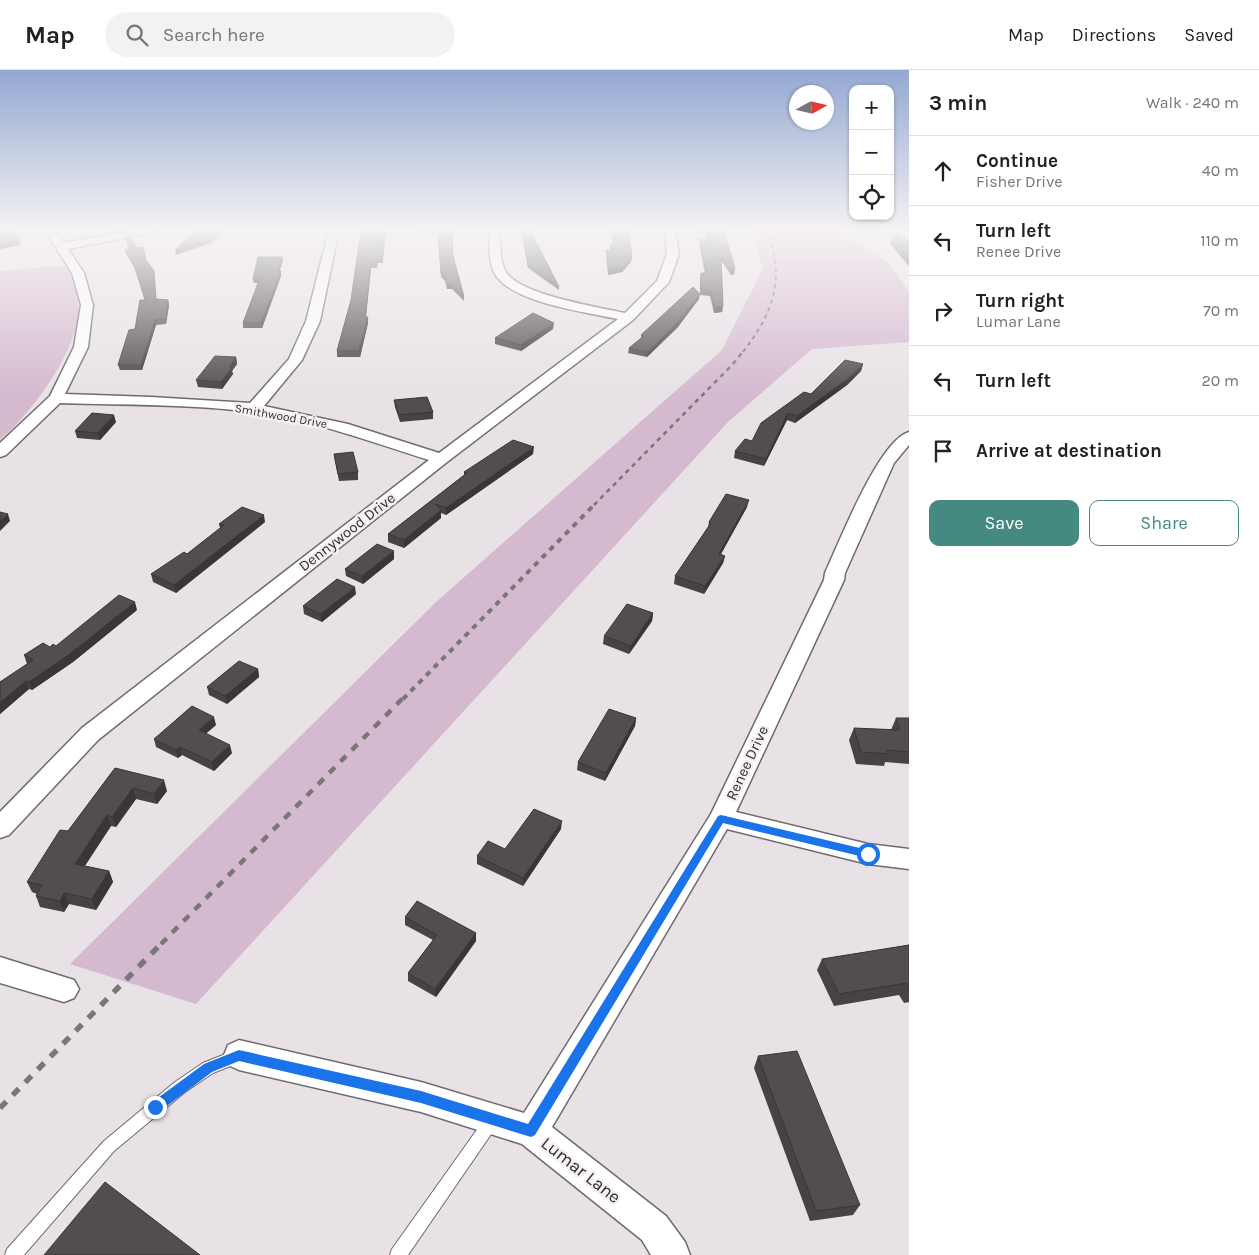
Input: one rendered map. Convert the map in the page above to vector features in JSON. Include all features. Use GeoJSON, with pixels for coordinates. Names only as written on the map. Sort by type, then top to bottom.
{"type":"FeatureCollection","features":[{"type":"Feature","properties":{"kind":"street"},"geometry":{"type":"LineString","coordinates":[[0,452],[56,398],[81,347],[87,305],[82,285]]}},
{"type":"Feature","properties":{"kind":"street"},"geometry":{"type":"LineString","coordinates":[[254,408],[295,360],[314,321],[322,285]]}},
{"type":"Feature","properties":{"kind":"street"},"geometry":{"type":"LineString","coordinates":[[514,285],[538,296],[628,316]]}},
{"type":"Feature","properties":{"kind":"street","name":"Dennywood Drive"},"geometry":{"type":"LineString","coordinates":[[0,828],[90,734],[441,459],[628,316],[660,285]]}},
{"type":"Feature","properties":{"kind":"street","name":"Smithwood Drive"},"geometry":{"type":"LineString","coordinates":[[56,398],[151,401],[254,408],[342,427],[441,459]]}},
{"type":"Feature","properties":{"kind":"street","name":"Renee Drive"},"geometry":{"type":"LineString","coordinates":[[531,1131],[721,818],[834,580],[886,462],[906,438],[909,438]]}},
{"type":"Feature","properties":{"kind":"street"},"geometry":{"type":"LineString","coordinates":[[721,818],[868,854],[909,859]]}},
{"type":"Feature","properties":{"kind":"street"},"geometry":{"type":"LineString","coordinates":[[0,970],[64,989]]}},
{"type":"Feature","properties":{"kind":"street","name":"Lumar Lane"},"geometry":{"type":"LineString","coordinates":[[239,1055],[421,1097],[531,1131],[654,1228],[672,1255]]}},
{"type":"Feature","properties":{"kind":"lane"},"geometry":{"type":"LineString","coordinates":[[13,1255],[108,1146],[180,1087],[208,1068],[239,1055]]}},
{"type":"Feature","properties":{"kind":"lane"},"geometry":{"type":"LineString","coordinates":[[398,1255],[493,1119]]}},
{"type":"Feature","properties":{"kind":"shaded area"},"geometry":{"type":"Polygon","coordinates":[[[0,285],[73,285],[77,297],[78,317],[68,350],[37,400],[0,440],[0,285]]]}},
{"type":"Feature","properties":{"kind":"shaded area"},"geometry":{"type":"Polygon","coordinates":[[[754,285],[904,285],[909,292],[909,342],[812,349],[728,422],[196,1004],[70,964],[436,602],[722,350],[754,285]]]}},
{"type":"Feature","properties":{"kind":"building"},"geometry":{"type":"Polygon","coordinates":[[[141,285],[155,285],[156,299],[168,300],[166,319],[155,320],[141,365],[118,365],[129,330],[135,329],[140,300],[145,300],[141,285]]]}},
{"type":"Feature","properties":{"kind":"building"},"geometry":{"type":"Polygon","coordinates":[[[257,285],[276,285],[261,323],[243,323],[257,285]]]}},
{"type":"Feature","properties":{"kind":"building"},"geometry":{"type":"Polygon","coordinates":[[[353,285],[368,285],[365,317],[368,317],[359,351],[337,351],[353,285]]]}},
{"type":"Feature","properties":{"kind":"building"},"geometry":{"type":"Polygon","coordinates":[[[452,285],[461,285],[464,297],[452,285]]]}},
{"type":"Feature","properties":{"kind":"building"},"geometry":{"type":"Polygon","coordinates":[[[701,285],[722,285],[723,306],[715,307],[711,291],[701,289],[701,285]]]}},
{"type":"Feature","properties":{"kind":"building"},"geometry":{"type":"Polygon","coordinates":[[[693,287],[700,294],[677,323],[648,352],[629,348],[644,336],[641,335],[693,287]]]}},
{"type":"Feature","properties":{"kind":"building"},"geometry":{"type":"Polygon","coordinates":[[[533,313],[554,323],[521,345],[495,338],[533,313]]]}},
{"type":"Feature","properties":{"kind":"building"},"geometry":{"type":"Polygon","coordinates":[[[215,356],[236,357],[229,368],[232,368],[221,382],[196,380],[215,356]]]}},
{"type":"Feature","properties":{"kind":"building"},"geometry":{"type":"Polygon","coordinates":[[[845,360],[863,364],[849,378],[797,416],[788,413],[766,459],[735,451],[745,439],[752,441],[761,423],[804,392],[811,394],[845,360]]]}},
{"type":"Feature","properties":{"kind":"building"},"geometry":{"type":"Polygon","coordinates":[[[427,397],[433,412],[399,415],[394,400],[427,397]]]}},
{"type":"Feature","properties":{"kind":"building"},"geometry":{"type":"Polygon","coordinates":[[[92,413],[114,415],[98,433],[75,431],[92,413]]]}},
{"type":"Feature","properties":{"kind":"building"},"geometry":{"type":"Polygon","coordinates":[[[513,440],[534,447],[446,508],[435,504],[441,510],[404,540],[388,534],[467,473],[464,472],[513,440]]]}},
{"type":"Feature","properties":{"kind":"building"},"geometry":{"type":"Polygon","coordinates":[[[353,452],[358,472],[338,474],[334,454],[353,452]]]}},
{"type":"Feature","properties":{"kind":"building"},"geometry":{"type":"Polygon","coordinates":[[[726,494],[749,500],[719,554],[725,556],[705,586],[675,576],[711,523],[709,522],[726,494]]]}},
{"type":"Feature","properties":{"kind":"building"},"geometry":{"type":"Polygon","coordinates":[[[242,507],[264,515],[174,585],[151,574],[184,552],[187,554],[224,525],[219,524],[242,507]]]}},
{"type":"Feature","properties":{"kind":"building"},"geometry":{"type":"Polygon","coordinates":[[[0,512],[8,514],[0,521],[0,512]]]}},
{"type":"Feature","properties":{"kind":"building"},"geometry":{"type":"Polygon","coordinates":[[[377,544],[394,551],[362,576],[345,569],[377,544]]]}},
{"type":"Feature","properties":{"kind":"building"},"geometry":{"type":"Polygon","coordinates":[[[337,579],[355,587],[321,614],[303,606],[337,579]]]}},
{"type":"Feature","properties":{"kind":"building"},"geometry":{"type":"Polygon","coordinates":[[[119,595],[135,602],[70,654],[29,682],[26,681],[0,703],[0,682],[33,660],[24,655],[43,643],[50,647],[53,644],[56,646],[119,595]]]}},
{"type":"Feature","properties":{"kind":"building"},"geometry":{"type":"Polygon","coordinates":[[[627,604],[653,613],[631,646],[604,636],[627,604]]]}},
{"type":"Feature","properties":{"kind":"building"},"geometry":{"type":"Polygon","coordinates":[[[239,661],[258,669],[225,696],[207,687],[239,661]]]}},
{"type":"Feature","properties":{"kind":"building"},"geometry":{"type":"Polygon","coordinates":[[[192,706],[214,717],[199,730],[230,745],[212,762],[180,747],[176,750],[154,739],[192,706]]]}},
{"type":"Feature","properties":{"kind":"building"},"geometry":{"type":"Polygon","coordinates":[[[609,709],[636,718],[606,773],[578,762],[609,709]]]}},
{"type":"Feature","properties":{"kind":"building"},"geometry":{"type":"Polygon","coordinates":[[[896,718],[909,718],[909,752],[887,750],[888,754],[861,752],[854,728],[900,730],[896,718]]]}},
{"type":"Feature","properties":{"kind":"building"},"geometry":{"type":"Polygon","coordinates":[[[115,768],[164,780],[154,794],[133,788],[112,817],[107,815],[75,864],[109,871],[92,899],[64,893],[60,901],[36,896],[42,885],[27,882],[60,830],[68,831],[115,768]]]}},
{"type":"Feature","properties":{"kind":"building"},"geometry":{"type":"Polygon","coordinates":[[[534,809],[562,821],[523,878],[477,856],[488,841],[505,849],[534,809]]]}},
{"type":"Feature","properties":{"kind":"building"},"geometry":{"type":"Polygon","coordinates":[[[417,901],[476,933],[435,989],[408,973],[437,935],[405,917],[417,901]]]}},
{"type":"Feature","properties":{"kind":"building"},"geometry":{"type":"Polygon","coordinates":[[[909,945],[909,989],[906,983],[839,994],[822,959],[909,945]]]}},
{"type":"Feature","properties":{"kind":"building"},"geometry":{"type":"Polygon","coordinates":[[[797,1051],[860,1205],[816,1211],[758,1056],[797,1051]]]}},
{"type":"Feature","properties":{"kind":"building"},"geometry":{"type":"Polygon","coordinates":[[[105,1182],[200,1255],[44,1255],[105,1182]]]}},
{"type":"Feature","properties":{"kind":"railway"},"geometry":{"type":"LineString","coordinates":[[743,352],[762,323],[774,294],[775,285]]}},
{"type":"Feature","properties":{"kind":"railway"},"geometry":{"type":"LineString","coordinates":[[594,505],[733,364],[744,350]]}},
{"type":"Feature","properties":{"kind":"railway"},"geometry":{"type":"LineString","coordinates":[[403,699],[596,503]]}},
{"type":"Feature","properties":{"kind":"railway"},"geometry":{"type":"LineString","coordinates":[[161,944],[404,697]]}},
{"type":"Feature","properties":{"kind":"railway"},"geometry":{"type":"LineString","coordinates":[[0,1108],[162,943]]}},
{"type":"Feature","properties":{"kind":"route"},"geometry":{"type":"LineString","coordinates":[[155,1107],[208,1068],[239,1055],[421,1097],[531,1131],[721,818],[868,854]]}}]}
